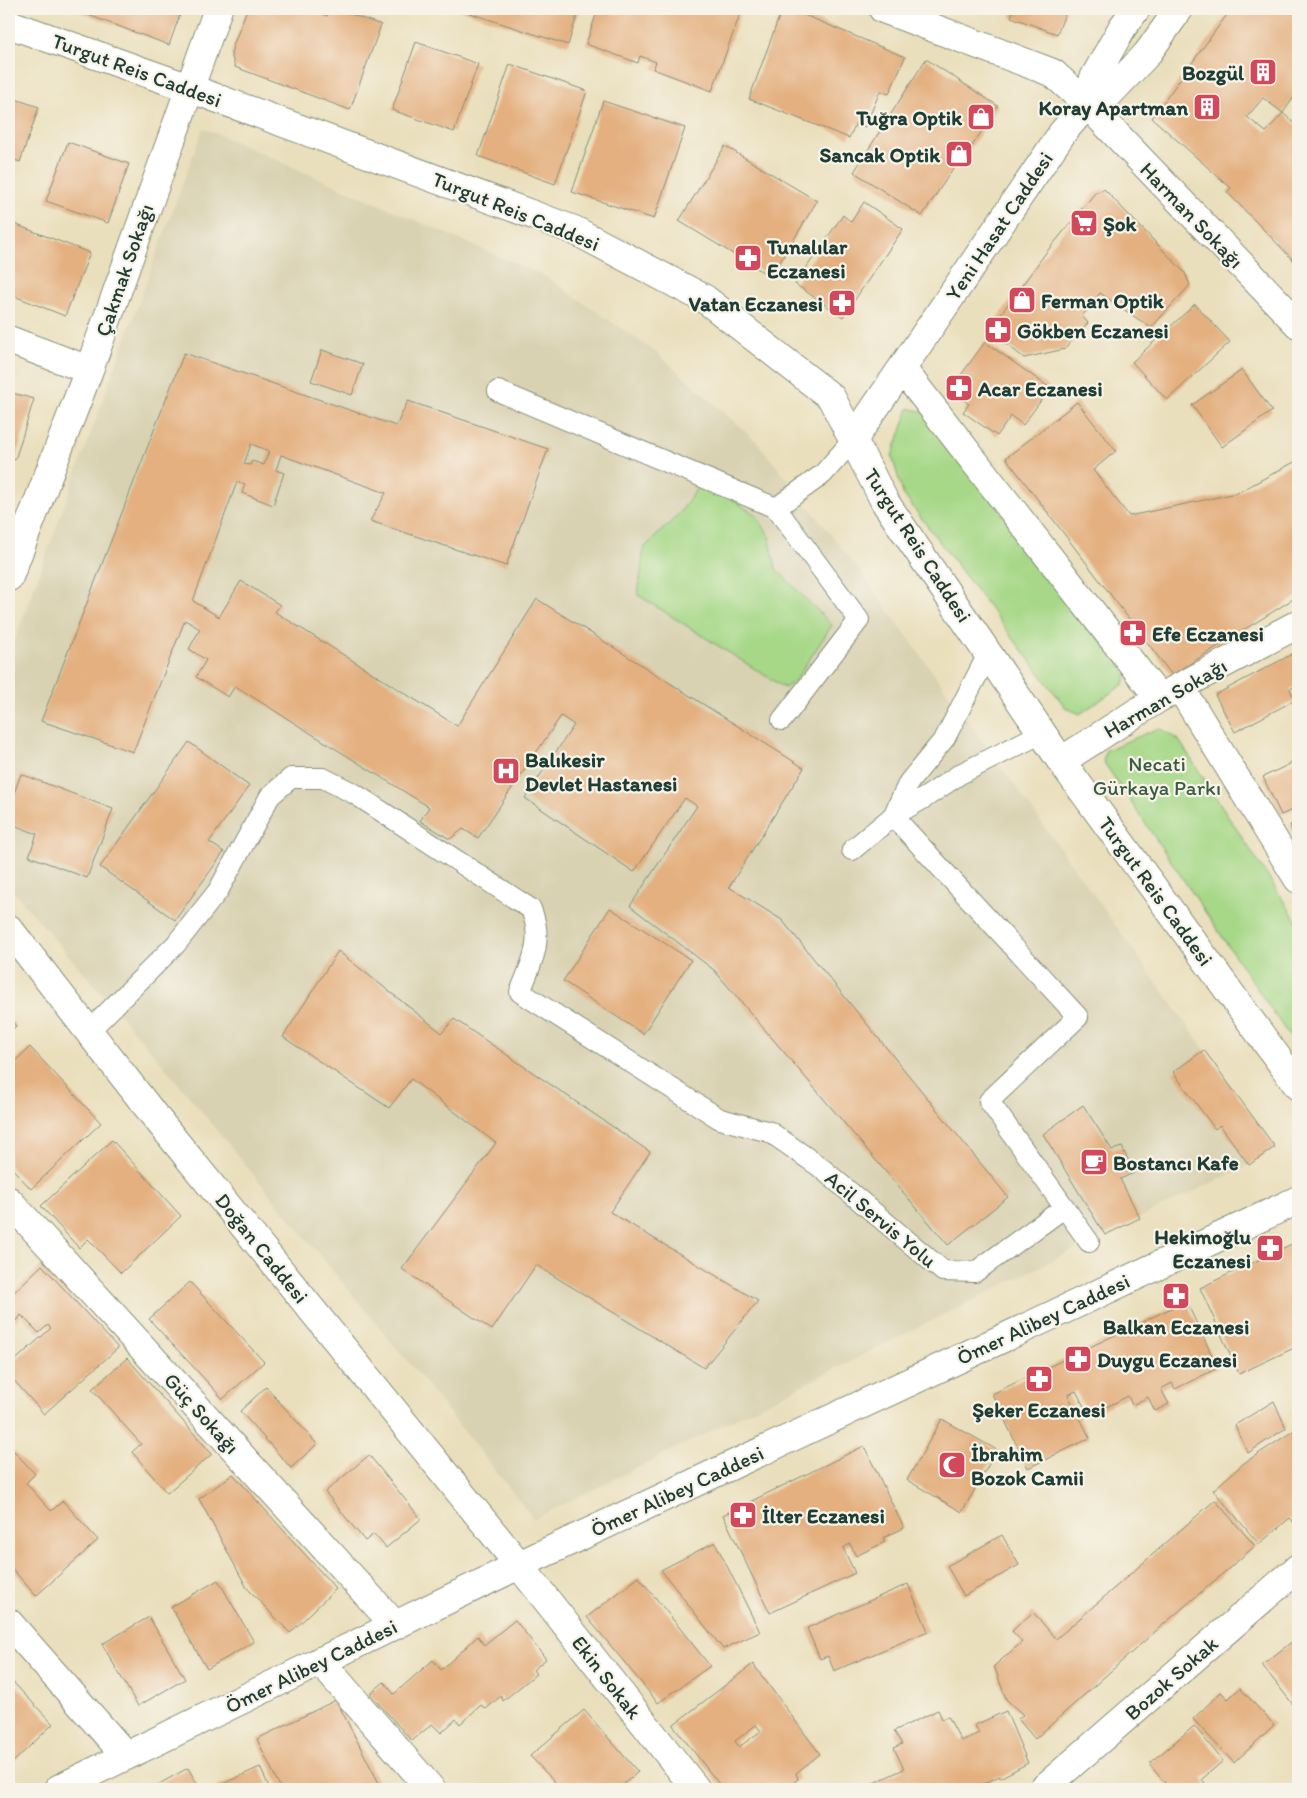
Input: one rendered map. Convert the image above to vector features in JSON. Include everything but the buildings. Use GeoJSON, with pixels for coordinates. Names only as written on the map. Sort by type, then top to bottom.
{"type":"FeatureCollection","features":[{"type":"Feature","properties":{"kind":"street","name":"Çakmak Sokağı"},"geometry":{"type":"LineString","coordinates":[[9,577],[18,536],[89,370],[218,9]]}},
{"type":"Feature","properties":{"kind":"street","name":"Harman Sokağı"},"geometry":{"type":"LineString","coordinates":[[883,9],[1053,73],[1087,104],[1298,324]]}},
{"type":"Feature","properties":{"kind":"street","name":"Yeni Hasat Caddesi"},"geometry":{"type":"LineString","coordinates":[[854,440],[1062,132],[1087,104],[1094,78],[1122,28],[1136,9]]}},
{"type":"Feature","properties":{"kind":"street"},"geometry":{"type":"LineString","coordinates":[[1087,104],[1108,96],[1147,54],[1179,9]]}},
{"type":"Feature","properties":{"kind":"street","name":"Turgut Reis Caddesi"},"geometry":{"type":"LineString","coordinates":[[9,24],[189,88],[583,234],[705,299],[831,397],[885,502],[988,654],[1061,761],[1298,1086]]}},
{"type":"Feature","properties":{"kind":"street"},"geometry":{"type":"LineString","coordinates":[[9,340],[89,370]]}},
{"type":"Feature","properties":{"kind":"street"},"geometry":{"type":"LineString","coordinates":[[903,370],[1169,692],[1298,879]]}},
{"type":"Feature","properties":{"kind":"street","name":"Harman Sokağı"},"geometry":{"type":"LineString","coordinates":[[1061,761],[1169,692],[1298,624]]}},
{"type":"Feature","properties":{"kind":"street","name":"Doğan Caddesi"},"geometry":{"type":"LineString","coordinates":[[9,928],[159,1122],[519,1566]]}},
{"type":"Feature","properties":{"kind":"street","name":"Ömer Alibey Caddesi"},"geometry":{"type":"LineString","coordinates":[[58,1789],[519,1566],[1298,1200]]}},
{"type":"Feature","properties":{"kind":"street","name":"Güç Sokağı"},"geometry":{"type":"LineString","coordinates":[[9,1201],[395,1625]]}},
{"type":"Feature","properties":{"kind":"street","name":"Ekin Sokak"},"geometry":{"type":"LineString","coordinates":[[519,1566],[696,1789]]}},
{"type":"Feature","properties":{"kind":"street","name":"Bozok Sokak"},"geometry":{"type":"LineString","coordinates":[[1043,1789],[1298,1568]]}},
{"type":"Feature","properties":{"kind":"street"},"geometry":{"type":"LineString","coordinates":[[9,1623],[126,1756]]}},
{"type":"Feature","properties":{"kind":"street"},"geometry":{"type":"LineString","coordinates":[[320,1661],[431,1789]]}},
{"type":"Feature","properties":{"kind":"lane"},"geometry":{"type":"LineString","coordinates":[[498,391],[776,508],[860,620],[782,720]]}},
{"type":"Feature","properties":{"kind":"lane"},"geometry":{"type":"LineString","coordinates":[[776,508],[823,474],[854,440]]}},
{"type":"Feature","properties":{"kind":"lane"},"geometry":{"type":"LineString","coordinates":[[893,816],[908,782],[945,738],[988,654]]}},
{"type":"Feature","properties":{"kind":"lane"},"geometry":{"type":"LineString","coordinates":[[852,850],[893,816],[960,774],[1042,733]]}},
{"type":"Feature","properties":{"kind":"lane","name":"Acil Servis Yolu"},"geometry":{"type":"LineString","coordinates":[[89,1031],[176,944],[218,891],[270,796],[291,778],[323,778],[355,794],[531,909],[538,926],[536,954],[520,992],[720,1119],[770,1132],[820,1168],[943,1271],[974,1272],[1064,1208]]}},
{"type":"Feature","properties":{"kind":"lane"},"geometry":{"type":"LineString","coordinates":[[893,816],[1078,1018],[989,1101],[1089,1242]]}},
{"type":"Feature","properties":{"kind":"shaded area","name":"Balıkesir Devlet Hastanesi"},"geometry":{"type":"Polygon","coordinates":[[[203,128],[546,277],[657,353],[757,442],[860,571],[1275,1147],[1249,1165],[1089,1242],[534,1519],[419,1375],[163,1065],[9,886],[9,656],[203,128]]]}},
{"type":"Feature","properties":{"kind":"green space"},"geometry":{"type":"Polygon","coordinates":[[[909,408],[923,412],[1127,673],[1124,684],[1080,714],[1066,708],[903,494],[892,456],[909,408]]]}},
{"type":"Feature","properties":{"kind":"green space"},"geometry":{"type":"Polygon","coordinates":[[[703,479],[757,516],[769,536],[776,569],[832,625],[795,681],[785,688],[638,595],[644,548],[679,514],[703,479]]]}},
{"type":"Feature","properties":{"kind":"green space","name":"Necati Gürkaya Parkı"},"geometry":{"type":"Polygon","coordinates":[[[1159,728],[1178,739],[1298,923],[1298,1049],[1103,761],[1106,750],[1159,728]]]}},
{"type":"Feature","properties":{"kind":"place","name":"Bozgül"},"geometry":{"type":"Point","coordinates":[1263,72]}},
{"type":"Feature","properties":{"kind":"place","name":"Koray Apartman"},"geometry":{"type":"Point","coordinates":[1207,107]}},
{"type":"Feature","properties":{"kind":"place","name":"Tuğra Optik"},"geometry":{"type":"Point","coordinates":[981,117]}},
{"type":"Feature","properties":{"kind":"place","name":"Sancak Optik"},"geometry":{"type":"Point","coordinates":[959,154]}},
{"type":"Feature","properties":{"kind":"place","name":"Şok"},"geometry":{"type":"Point","coordinates":[1084,223]}},
{"type":"Feature","properties":{"kind":"place","name":"Tunalılar Eczanesi"},"geometry":{"type":"Point","coordinates":[748,258]}},
{"type":"Feature","properties":{"kind":"place","name":"Ferman Optik"},"geometry":{"type":"Point","coordinates":[1022,300]}},
{"type":"Feature","properties":{"kind":"place","name":"Vatan Eczanesi"},"geometry":{"type":"Point","coordinates":[842,303]}},
{"type":"Feature","properties":{"kind":"place","name":"Gökben Eczanesi"},"geometry":{"type":"Point","coordinates":[998,330]}},
{"type":"Feature","properties":{"kind":"place","name":"Acar Eczanesi"},"geometry":{"type":"Point","coordinates":[959,388]}},
{"type":"Feature","properties":{"kind":"place","name":"Efe Eczanesi"},"geometry":{"type":"Point","coordinates":[1133,633]}},
{"type":"Feature","properties":{"kind":"place","name":"Balıkesir Devlet Hastanesi"},"geometry":{"type":"Point","coordinates":[506,771]}},
{"type":"Feature","properties":{"kind":"place","name":"Bostancı Kafe"},"geometry":{"type":"Point","coordinates":[1094,1162]}},
{"type":"Feature","properties":{"kind":"place","name":"Hekimoğlu Eczanesi"},"geometry":{"type":"Point","coordinates":[1270,1248]}},
{"type":"Feature","properties":{"kind":"place","name":"Balkan Eczanesi"},"geometry":{"type":"Point","coordinates":[1176,1296]}},
{"type":"Feature","properties":{"kind":"place","name":"Duygu Eczanesi"},"geometry":{"type":"Point","coordinates":[1078,1359]}},
{"type":"Feature","properties":{"kind":"place","name":"Şeker Eczanesi"},"geometry":{"type":"Point","coordinates":[1039,1379]}},
{"type":"Feature","properties":{"kind":"place","name":"İbrahim Bozok Camii"},"geometry":{"type":"Point","coordinates":[952,1465]}},
{"type":"Feature","properties":{"kind":"place","name":"İlter Eczanesi"},"geometry":{"type":"Point","coordinates":[743,1515]}}]}
